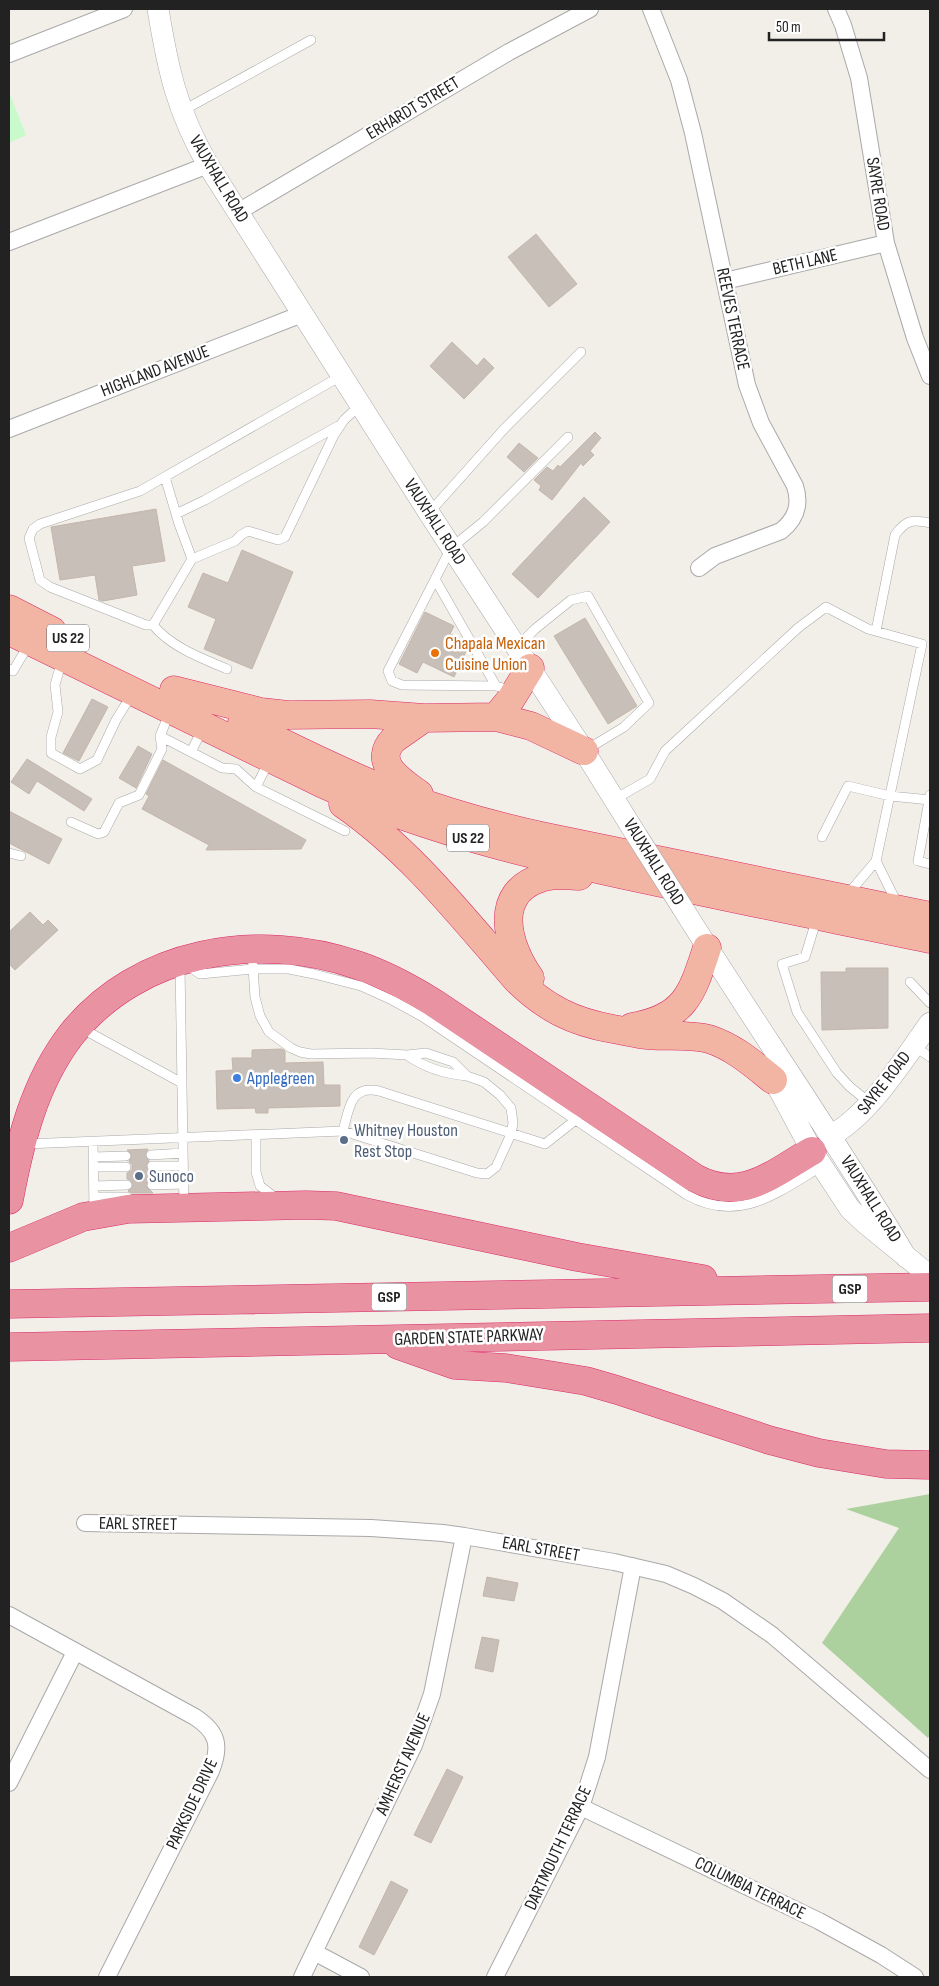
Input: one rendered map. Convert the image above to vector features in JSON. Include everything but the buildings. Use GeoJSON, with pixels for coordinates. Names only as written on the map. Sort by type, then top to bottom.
{"type":"FeatureCollection","features":[{"type":"Feature","properties":{"kind":"highway","name":"US 22"},"geometry":{"type":"LineString","coordinates":[[9,609],[173,700],[340,770],[438,808],[511,829],[930,916]]}},
{"type":"Feature","properties":{"kind":"highway","name":"US 22"},"geometry":{"type":"LineString","coordinates":[[20,636],[134,692],[173,700],[204,726],[299,773],[370,804],[450,833],[531,855],[644,880],[930,939]]}},
{"type":"Feature","properties":{"kind":"highway"},"geometry":{"type":"LineString","coordinates":[[496,717],[506,689],[523,658]]}},
{"type":"Feature","properties":{"kind":"highway"},"geometry":{"type":"LineString","coordinates":[[173,700],[301,716],[370,714],[424,718],[496,717],[536,728],[584,752]]}},
{"type":"Feature","properties":{"kind":"highway"},"geometry":{"type":"LineString","coordinates":[[424,718],[394,739],[387,749],[386,759],[395,775],[438,808]]}},
{"type":"Feature","properties":{"kind":"highway"},"geometry":{"type":"LineString","coordinates":[[299,773],[355,812],[387,838],[426,876],[531,994],[561,1013],[588,1025],[639,1034],[687,1036],[707,1039],[733,1050],[773,1080]]}},
{"type":"Feature","properties":{"kind":"highway"},"geometry":{"type":"LineString","coordinates":[[561,1013],[532,980],[514,951],[508,931],[508,921],[511,906],[518,892],[530,882],[555,875],[644,880]]}},
{"type":"Feature","properties":{"kind":"highway"},"geometry":{"type":"LineString","coordinates":[[870,927],[930,952]]}},
{"type":"Feature","properties":{"kind":"highway"},"geometry":{"type":"LineString","coordinates":[[614,1029],[655,1021],[665,1017],[680,1006],[695,985],[707,948]]}},
{"type":"Feature","properties":{"kind":"highway"},"geometry":{"type":"LineString","coordinates":[[9,1200],[21,1144],[31,1111],[44,1080],[60,1051],[78,1027],[117,991],[146,974],[179,961],[214,953],[253,959],[280,950],[322,956],[355,964],[388,977],[434,1003],[586,1116],[695,1178],[720,1188],[736,1188],[752,1184],[822,1151]]}},
{"type":"Feature","properties":{"kind":"highway"},"geometry":{"type":"LineString","coordinates":[[9,1248],[72,1221],[94,1206],[128,1209],[182,1196],[286,1206],[336,1206],[576,1257],[769,1290]]}},
{"type":"Feature","properties":{"kind":"highway","name":"GSP"},"geometry":{"type":"LineString","coordinates":[[9,1304],[930,1287]]}},
{"type":"Feature","properties":{"kind":"highway","name":"GARDEN STATE PARKWAY"},"geometry":{"type":"LineString","coordinates":[[9,1347],[930,1328]]}},
{"type":"Feature","properties":{"kind":"highway"},"geometry":{"type":"LineString","coordinates":[[382,1339],[455,1365],[506,1368],[586,1381],[769,1440],[818,1453],[886,1464],[930,1466]]}},
{"type":"Feature","properties":{"kind":"street"},"geometry":{"type":"LineString","coordinates":[[9,54],[124,9]]}},
{"type":"Feature","properties":{"kind":"street","name":"VAUXHALL ROAD"},"geometry":{"type":"LineString","coordinates":[[158,9],[170,77],[181,112],[208,165],[451,548],[614,799],[707,948],[774,1049],[850,1209],[930,1276]]}},
{"type":"Feature","properties":{"kind":"street","name":"ERHARDT STREET"},"geometry":{"type":"LineString","coordinates":[[238,212],[509,52],[590,9]]}},
{"type":"Feature","properties":{"kind":"street","name":"REEVES TERRACE"},"geometry":{"type":"LineString","coordinates":[[651,9],[679,80],[693,133],[747,385],[761,423],[795,486],[798,505],[795,515],[781,531],[715,556],[699,568]]}},
{"type":"Feature","properties":{"kind":"street","name":"SAYRE ROAD"},"geometry":{"type":"LineString","coordinates":[[836,9],[843,25],[859,78],[886,243],[914,338],[930,376]]}},
{"type":"Feature","properties":{"kind":"street"},"geometry":{"type":"LineString","coordinates":[[9,242],[208,165]]}},
{"type":"Feature","properties":{"kind":"street","name":"BETH LANE"},"geometry":{"type":"LineString","coordinates":[[725,281],[886,243]]}},
{"type":"Feature","properties":{"kind":"street","name":"HIGHLAND AVENUE"},"geometry":{"type":"LineString","coordinates":[[9,428],[302,314]]}},
{"type":"Feature","properties":{"kind":"street","name":"VAUXHALL ROAD"},"geometry":{"type":"LineString","coordinates":[[752,1017],[763,1058],[773,1080],[822,1151],[870,1196],[906,1257]]}},
{"type":"Feature","properties":{"kind":"street","name":"SAYRE ROAD"},"geometry":{"type":"LineString","coordinates":[[822,1151],[922,1051],[930,1024]]}},
{"type":"Feature","properties":{"kind":"street","name":"EARL STREET"},"geometry":{"type":"LineString","coordinates":[[85,1523],[371,1528],[443,1533],[633,1566],[666,1574],[694,1586],[748,1616],[930,1770]]}},
{"type":"Feature","properties":{"kind":"street","name":"AMHERST AVENUE"},"geometry":{"type":"LineString","coordinates":[[302,1977],[414,1745],[424,1719],[432,1694],[464,1536]]}},
{"type":"Feature","properties":{"kind":"street","name":"DARTMOUTH TERRACE"},"geometry":{"type":"LineString","coordinates":[[495,1977],[581,1807],[597,1757],[633,1566]]}},
{"type":"Feature","properties":{"kind":"street","name":"PARKSIDE DRIVE"},"geometry":{"type":"LineString","coordinates":[[9,1615],[199,1720],[212,1733],[217,1745],[216,1758],[211,1771],[107,1977]]}},
{"type":"Feature","properties":{"kind":"street"},"geometry":{"type":"LineString","coordinates":[[9,1784],[75,1652]]}},
{"type":"Feature","properties":{"kind":"street","name":"COLUMBIA TERRACE"},"geometry":{"type":"LineString","coordinates":[[581,1807],[819,1922],[866,1946],[915,1977]]}},
{"type":"Feature","properties":{"kind":"street"},"geometry":{"type":"LineString","coordinates":[[314,1952],[361,1977]]}},
{"type":"Feature","properties":{"kind":"lane"},"geometry":{"type":"LineString","coordinates":[[181,112],[311,40]]}},
{"type":"Feature","properties":{"kind":"lane"},"geometry":{"type":"LineString","coordinates":[[429,513],[504,429],[581,352]]}},
{"type":"Feature","properties":{"kind":"lane"},"geometry":{"type":"LineString","coordinates":[[227,669],[173,643],[153,625],[146,625],[128,618],[50,586],[40,580],[30,538],[32,529],[40,524],[140,491],[342,376]]}},
{"type":"Feature","properties":{"kind":"lane"},"geometry":{"type":"LineString","coordinates":[[176,514],[339,426],[360,405]]}},
{"type":"Feature","properties":{"kind":"lane"},"geometry":{"type":"LineString","coordinates":[[153,625],[192,559],[235,541],[248,531],[278,540],[285,537],[339,426]]}},
{"type":"Feature","properties":{"kind":"lane"},"geometry":{"type":"LineString","coordinates":[[506,689],[402,685],[392,681],[388,672],[451,548],[483,522],[568,437]]}},
{"type":"Feature","properties":{"kind":"lane"},"geometry":{"type":"LineString","coordinates":[[165,477],[192,559]]}},
{"type":"Feature","properties":{"kind":"lane"},"geometry":{"type":"LineString","coordinates":[[876,632],[894,535],[902,524],[916,520],[930,523]]}},
{"type":"Feature","properties":{"kind":"lane"},"geometry":{"type":"LineString","coordinates":[[435,579],[506,689]]}},
{"type":"Feature","properties":{"kind":"lane"},"geometry":{"type":"LineString","coordinates":[[523,658],[535,629],[571,600],[588,596],[649,703],[624,727],[584,752]]}},
{"type":"Feature","properties":{"kind":"lane"},"geometry":{"type":"LineString","coordinates":[[614,799],[650,779],[665,751],[798,628],[826,607],[876,632],[926,645],[876,861],[845,898]]}},
{"type":"Feature","properties":{"kind":"lane"},"geometry":{"type":"LineString","coordinates":[[9,669],[13,671],[20,636]]}},
{"type":"Feature","properties":{"kind":"lane"},"geometry":{"type":"LineString","coordinates":[[63,657],[55,685],[58,712],[52,737],[51,753],[80,769],[97,760],[116,720],[134,692]]}},
{"type":"Feature","properties":{"kind":"lane"},"geometry":{"type":"LineString","coordinates":[[71,822],[98,834],[104,832],[119,803],[139,795],[162,749],[160,736],[173,700]]}},
{"type":"Feature","properties":{"kind":"lane"},"geometry":{"type":"LineString","coordinates":[[191,752],[204,726]]}},
{"type":"Feature","properties":{"kind":"lane"},"geometry":{"type":"LineString","coordinates":[[160,736],[222,768],[236,769],[256,787],[345,832]]}},
{"type":"Feature","properties":{"kind":"lane"},"geometry":{"type":"LineString","coordinates":[[256,787],[270,758]]}},
{"type":"Feature","properties":{"kind":"lane"},"geometry":{"type":"LineString","coordinates":[[822,836],[848,786],[890,796],[930,798],[918,861],[930,864]]}},
{"type":"Feature","properties":{"kind":"lane"},"geometry":{"type":"LineString","coordinates":[[9,853],[21,856]]}},
{"type":"Feature","properties":{"kind":"lane"},"geometry":{"type":"LineString","coordinates":[[876,861],[900,910]]}},
{"type":"Feature","properties":{"kind":"lane"},"geometry":{"type":"LineString","coordinates":[[818,916],[804,957],[782,964],[797,1012],[837,1073],[850,1087],[870,1103]]}},
{"type":"Feature","properties":{"kind":"lane"},"geometry":{"type":"LineString","coordinates":[[21,1144],[343,1131],[482,1174],[491,1172],[496,1167],[511,1134],[513,1115],[508,1103],[484,1082],[467,1076],[453,1062],[426,1054],[311,1054],[291,1048],[270,1032],[260,1016],[255,997],[253,959]]}},
{"type":"Feature","properties":{"kind":"lane"},"geometry":{"type":"LineString","coordinates":[[152,1185],[182,1196],[184,1166],[179,961]]}},
{"type":"Feature","properties":{"kind":"lane"},"geometry":{"type":"LineString","coordinates":[[910,982],[930,1003]]}},
{"type":"Feature","properties":{"kind":"lane"},"geometry":{"type":"LineString","coordinates":[[78,1027],[182,1083]]}},
{"type":"Feature","properties":{"kind":"lane"},"geometry":{"type":"LineString","coordinates":[[343,1131],[354,1098],[361,1091],[370,1089],[545,1144],[586,1116]]}},
{"type":"Feature","properties":{"kind":"lane"},"geometry":{"type":"LineString","coordinates":[[256,1135],[256,1172],[260,1186],[286,1206]]}},
{"type":"Feature","properties":{"kind":"lane"},"geometry":{"type":"LineString","coordinates":[[94,1142],[94,1206],[127,1197]]}},
{"type":"Feature","properties":{"kind":"lane"},"geometry":{"type":"LineString","coordinates":[[151,1155],[183,1153]]}},
{"type":"Feature","properties":{"kind":"lane"},"geometry":{"type":"LineString","coordinates":[[94,1157],[126,1156]]}},
{"type":"Feature","properties":{"kind":"lane"},"geometry":{"type":"LineString","coordinates":[[152,1166],[184,1166]]}},
{"type":"Feature","properties":{"kind":"lane"},"geometry":{"type":"LineString","coordinates":[[94,1168],[126,1167]]}},
{"type":"Feature","properties":{"kind":"lane"},"geometry":{"type":"LineString","coordinates":[[94,1186],[127,1185]]}},
{"type":"Feature","properties":{"kind":"green space"},"geometry":{"type":"Polygon","coordinates":[[[9,92],[26,135],[9,143],[9,92]]]}},
{"type":"Feature","properties":{"kind":"green space"},"geometry":{"type":"Polygon","coordinates":[[[930,1494],[930,1735],[928,1738],[822,1643],[899,1528],[846,1509],[930,1494]]]}},
{"type":"Feature","properties":{"kind":"place","name":"Chapala Mexican Cuisine Union"},"geometry":{"type":"Point","coordinates":[435,653]}},
{"type":"Feature","properties":{"kind":"place","name":"Applegreen"},"geometry":{"type":"Point","coordinates":[237,1078]}},
{"type":"Feature","properties":{"kind":"place","name":"Whitney Houston Rest Stop"},"geometry":{"type":"Point","coordinates":[344,1140]}},
{"type":"Feature","properties":{"kind":"place","name":"Sunoco"},"geometry":{"type":"Point","coordinates":[139,1176]}}]}
